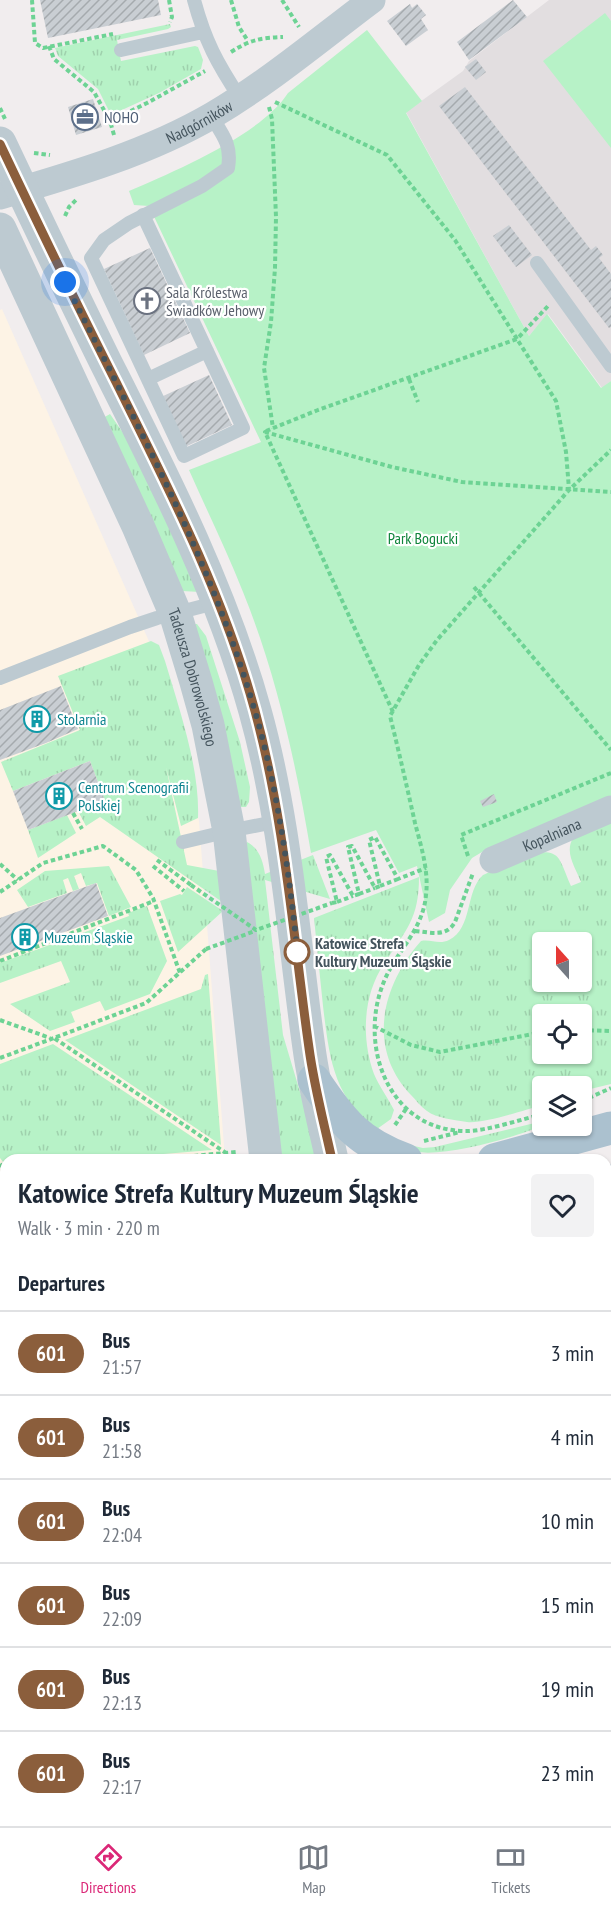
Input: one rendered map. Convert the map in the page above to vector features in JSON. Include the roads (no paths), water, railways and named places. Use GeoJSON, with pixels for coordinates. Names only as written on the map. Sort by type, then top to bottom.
{"type":"FeatureCollection","features":[{"type":"Feature","properties":{"kind":"main road"},"geometry":{"type":"LineString","coordinates":[[314,1080],[336,1113],[351,1130],[374,1145],[414,1150]]}},
{"type":"Feature","properties":{"kind":"main road"},"geometry":{"type":"LineString","coordinates":[[516,1154],[611,1128]]}},
{"type":"Feature","properties":{"kind":"street","name":"Nadgórników"},"geometry":{"type":"LineString","coordinates":[[11,193],[155,144],[211,116],[250,104],[372,0]]}},
{"type":"Feature","properties":{"kind":"street"},"geometry":{"type":"LineString","coordinates":[[0,143],[11,193],[55,260],[151,451],[219,602],[255,710],[274,786],[280,821],[314,1080],[331,1154]]}},
{"type":"Feature","properties":{"kind":"street","name":"Tadeusza Dobrowolskiego"},"geometry":{"type":"LineString","coordinates":[[0,229],[43,335],[138,526],[174,613],[208,725],[229,831],[251,1154]]}},
{"type":"Feature","properties":{"kind":"street","name":"Kopalniana"},"geometry":{"type":"LineString","coordinates":[[484,866],[611,809]]}},
{"type":"Feature","properties":{"kind":"lane"},"geometry":{"type":"LineString","coordinates":[[194,0],[203,32],[217,63],[250,104]]}},
{"type":"Feature","properties":{"kind":"lane"},"geometry":{"type":"LineString","coordinates":[[121,50],[203,32]]}},
{"type":"Feature","properties":{"kind":"lane"},"geometry":{"type":"LineString","coordinates":[[143,216],[243,428],[184,456],[91,258],[104,240],[143,216],[202,186],[228,168],[230,154],[223,135],[211,116]]}},
{"type":"Feature","properties":{"kind":"lane"},"geometry":{"type":"LineString","coordinates":[[537,263],[611,366]]}},
{"type":"Feature","properties":{"kind":"lane"},"geometry":{"type":"LineString","coordinates":[[148,379],[207,351]]}},
{"type":"Feature","properties":{"kind":"lane"},"geometry":{"type":"LineString","coordinates":[[0,678],[130,627],[219,602]]}},
{"type":"Feature","properties":{"kind":"lane"},"geometry":{"type":"LineString","coordinates":[[183,842],[280,821]]}},
{"type":"Feature","properties":{"kind":"place","name":"NOHO"},"geometry":{"type":"Point","coordinates":[85,117]}},
{"type":"Feature","properties":{"kind":"place","name":"Sala Królestwa Świadków Jehowy"},"geometry":{"type":"Point","coordinates":[147,301]}},
{"type":"Feature","properties":{"kind":"place","name":"Stolarnia"},"geometry":{"type":"Point","coordinates":[37,719]}},
{"type":"Feature","properties":{"kind":"place","name":"Centrum Scenografii Polskiej"},"geometry":{"type":"Point","coordinates":[59,796]}},
{"type":"Feature","properties":{"kind":"place","name":"Muzeum Śląskie"},"geometry":{"type":"Point","coordinates":[25,937]}},
{"type":"Feature","properties":{"kind":"place","name":"Katowice Strefa Kultury Muzeum Śląskie"},"geometry":{"type":"Point","coordinates":[297,952]}},
{"type":"Feature","properties":{"kind":"park label","name":"Park Bogucki"},"geometry":{"type":"Point","coordinates":[423,538]}}]}
